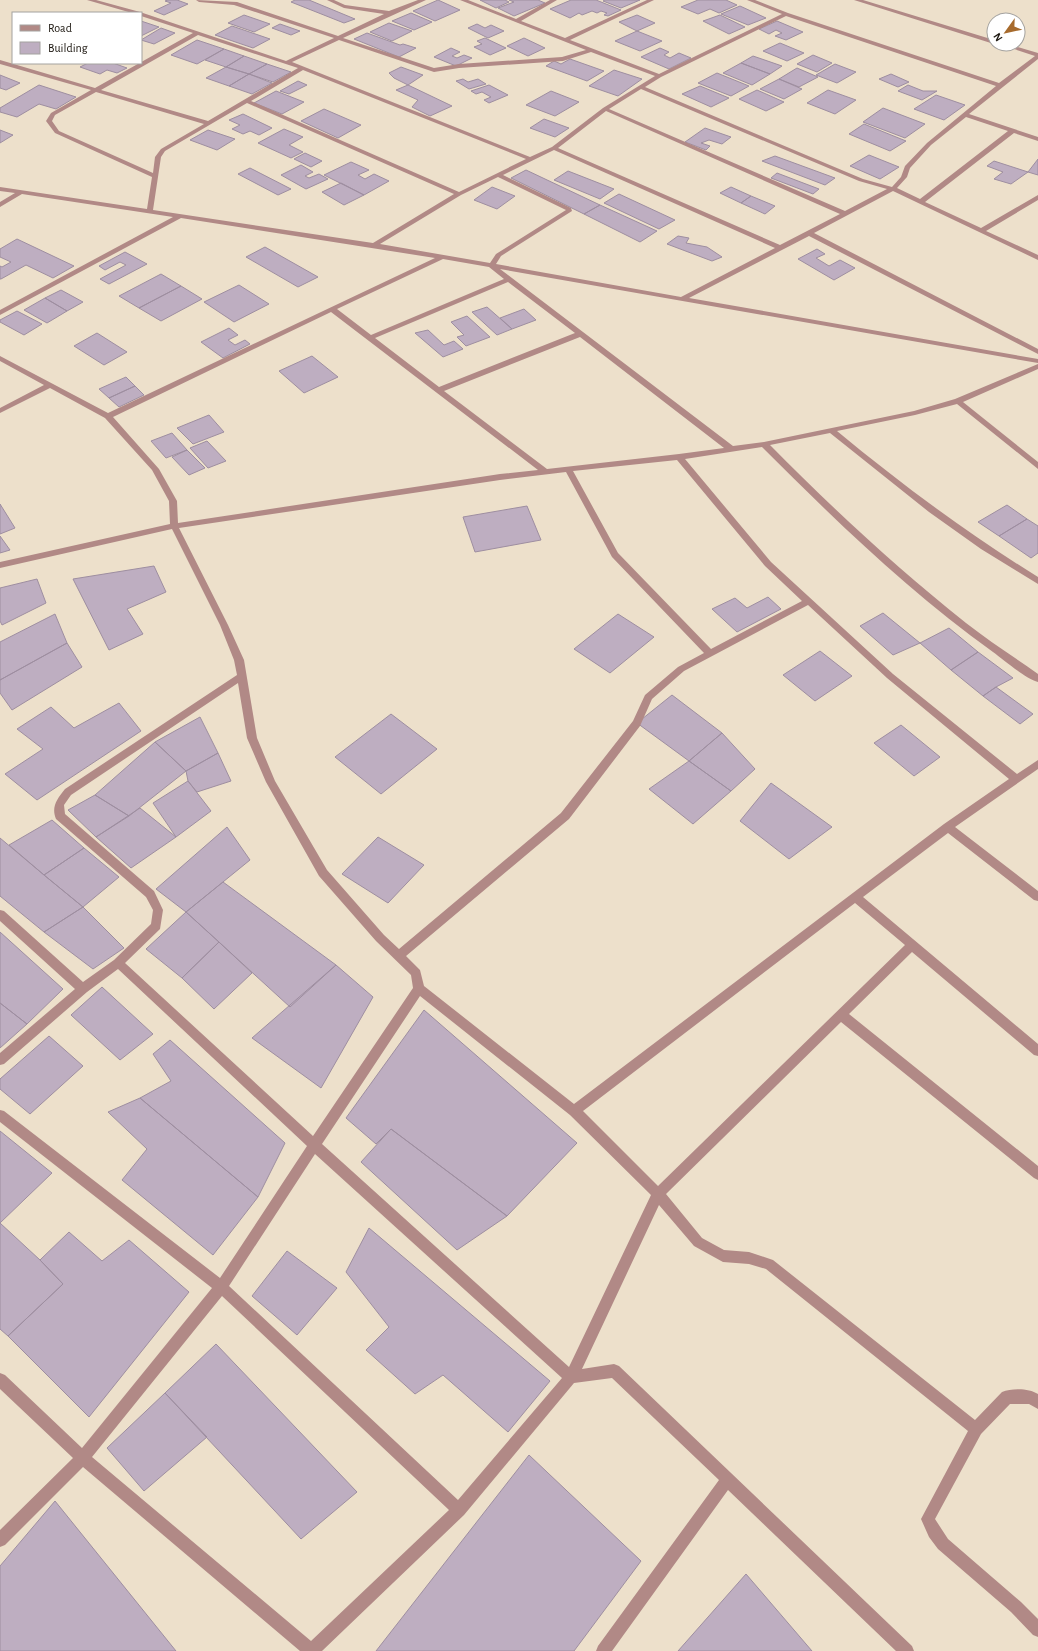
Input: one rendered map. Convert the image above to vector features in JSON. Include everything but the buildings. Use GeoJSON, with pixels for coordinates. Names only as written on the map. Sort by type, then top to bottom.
{"type":"FeatureCollection","features":[{"type":"Feature","properties":{"kind":"street"},"geometry":{"type":"LineString","coordinates":[[90,0],[129,12]]}},
{"type":"Feature","properties":{"kind":"street"},"geometry":{"type":"LineString","coordinates":[[199,0],[235,3],[340,37],[434,70],[459,66],[563,59],[591,50]]}},
{"type":"Feature","properties":{"kind":"street"},"geometry":{"type":"LineString","coordinates":[[330,0],[344,6],[390,13]]}},
{"type":"Feature","properties":{"kind":"street"},"geometry":{"type":"LineString","coordinates":[[286,62],[390,13],[423,0]]}},
{"type":"Feature","properties":{"kind":"street"},"geometry":{"type":"LineString","coordinates":[[463,0],[659,76]]}},
{"type":"Feature","properties":{"kind":"street"},"geometry":{"type":"LineString","coordinates":[[516,21],[554,0]]}},
{"type":"Feature","properties":{"kind":"street"},"geometry":{"type":"LineString","coordinates":[[566,40],[651,0]]}},
{"type":"Feature","properties":{"kind":"street"},"geometry":{"type":"LineString","coordinates":[[750,0],[759,1],[786,14],[999,85]]}},
{"type":"Feature","properties":{"kind":"street"},"geometry":{"type":"LineString","coordinates":[[857,0],[986,40]]}},
{"type":"Feature","properties":{"kind":"street"},"geometry":{"type":"LineString","coordinates":[[142,14],[303,68],[530,160]]}},
{"type":"Feature","properties":{"kind":"street"},"geometry":{"type":"LineString","coordinates":[[374,245],[459,194],[554,148],[605,109],[659,76],[786,14]]}},
{"type":"Feature","properties":{"kind":"street"},"geometry":{"type":"LineString","coordinates":[[156,176],[57,132],[49,121],[53,114],[197,33]]}},
{"type":"Feature","properties":{"kind":"street"},"geometry":{"type":"LineString","coordinates":[[1026,51],[1038,55]]}},
{"type":"Feature","properties":{"kind":"street"},"geometry":{"type":"LineString","coordinates":[[682,299],[894,189],[904,177],[907,167],[929,144],[999,85],[1038,55]]}},
{"type":"Feature","properties":{"kind":"street"},"geometry":{"type":"LineString","coordinates":[[1,62],[30,68],[96,90],[208,123]]}},
{"type":"Feature","properties":{"kind":"street"},"geometry":{"type":"LineString","coordinates":[[150,211],[158,157],[163,150],[303,68]]}},
{"type":"Feature","properties":{"kind":"street"},"geometry":{"type":"LineString","coordinates":[[641,87],[860,180],[894,189],[1038,258]]}},
{"type":"Feature","properties":{"kind":"street"},"geometry":{"type":"LineString","coordinates":[[246,101],[459,194]]}},
{"type":"Feature","properties":{"kind":"street"},"geometry":{"type":"LineString","coordinates":[[605,109],[846,214]]}},
{"type":"Feature","properties":{"kind":"street"},"geometry":{"type":"LineString","coordinates":[[964,114],[1038,140]]}},
{"type":"Feature","properties":{"kind":"street"},"geometry":{"type":"LineString","coordinates":[[921,202],[1012,131]]}},
{"type":"Feature","properties":{"kind":"street"},"geometry":{"type":"LineString","coordinates":[[554,148],[780,248]]}},
{"type":"Feature","properties":{"kind":"street"},"geometry":{"type":"LineString","coordinates":[[492,266],[498,255],[569,211],[569,209],[498,175]]}},
{"type":"Feature","properties":{"kind":"street"},"geometry":{"type":"LineString","coordinates":[[0,189],[374,245],[1038,361]]}},
{"type":"Feature","properties":{"kind":"street"},"geometry":{"type":"LineString","coordinates":[[0,205],[21,192]]}},
{"type":"Feature","properties":{"kind":"street"},"geometry":{"type":"LineString","coordinates":[[981,231],[1038,197]]}},
{"type":"Feature","properties":{"kind":"street"},"geometry":{"type":"LineString","coordinates":[[0,312],[180,216]]}},
{"type":"Feature","properties":{"kind":"street"},"geometry":{"type":"LineString","coordinates":[[809,233],[1038,352]]}},
{"type":"Feature","properties":{"kind":"street"},"geometry":{"type":"LineString","coordinates":[[108,416],[442,257]]}},
{"type":"Feature","properties":{"kind":"street"},"geometry":{"type":"LineString","coordinates":[[492,266],[731,449]]}},
{"type":"Feature","properties":{"kind":"street"},"geometry":{"type":"LineString","coordinates":[[370,338],[509,279]]}},
{"type":"Feature","properties":{"kind":"street"},"geometry":{"type":"LineString","coordinates":[[332,309],[545,472]]}},
{"type":"Feature","properties":{"kind":"street"},"geometry":{"type":"LineString","coordinates":[[439,390],[580,334]]}},
{"type":"Feature","properties":{"kind":"street"},"geometry":{"type":"LineString","coordinates":[[0,358],[108,416],[155,469],[172,500],[174,526],[240,660],[241,677],[252,738],[271,782],[323,873],[398,956],[416,973],[419,989],[574,1111],[658,1194],[698,1242],[723,1256],[749,1258],[769,1264],[976,1430]]}},
{"type":"Feature","properties":{"kind":"street"},"geometry":{"type":"LineString","coordinates":[[0,564],[174,526],[492,478],[678,457],[764,444],[915,413],[958,401],[1038,366]]}},
{"type":"Feature","properties":{"kind":"street"},"geometry":{"type":"LineString","coordinates":[[1029,370],[1038,376]]}},
{"type":"Feature","properties":{"kind":"street"},"geometry":{"type":"LineString","coordinates":[[0,411],[50,385]]}},
{"type":"Feature","properties":{"kind":"street"},"geometry":{"type":"LineString","coordinates":[[958,401],[1038,466]]}},
{"type":"Feature","properties":{"kind":"street"},"geometry":{"type":"LineString","coordinates":[[831,430],[891,480],[1038,581]]}},
{"type":"Feature","properties":{"kind":"street"},"geometry":{"type":"LineString","coordinates":[[764,444],[831,510],[925,593],[965,626],[1038,679]]}},
{"type":"Feature","properties":{"kind":"street"},"geometry":{"type":"LineString","coordinates":[[678,457],[768,564],[890,676],[1016,779]]}},
{"type":"Feature","properties":{"kind":"street"},"geometry":{"type":"LineString","coordinates":[[568,469],[616,555],[638,580],[710,653]]}},
{"type":"Feature","properties":{"kind":"street"},"geometry":{"type":"LineString","coordinates":[[398,956],[565,816],[637,723],[648,697],[681,669],[809,601]]}},
{"type":"Feature","properties":{"kind":"street"},"geometry":{"type":"LineString","coordinates":[[0,1060],[83,989],[118,963],[156,926],[158,910],[150,894],[60,816],[59,804],[68,792],[241,677]]}},
{"type":"Feature","properties":{"kind":"street"},"geometry":{"type":"LineString","coordinates":[[574,1111],[948,827],[1038,764]]}},
{"type":"Feature","properties":{"kind":"street"},"geometry":{"type":"LineString","coordinates":[[948,827],[1038,897]]}},
{"type":"Feature","properties":{"kind":"street"},"geometry":{"type":"LineString","coordinates":[[856,897],[1038,1052]]}},
{"type":"Feature","properties":{"kind":"street"},"geometry":{"type":"LineString","coordinates":[[0,914],[83,989]]}},
{"type":"Feature","properties":{"kind":"street"},"geometry":{"type":"LineString","coordinates":[[0,1380],[83,1458],[311,1651],[459,1510],[571,1377],[658,1194],[912,945]]}},
{"type":"Feature","properties":{"kind":"street"},"geometry":{"type":"LineString","coordinates":[[118,963],[314,1145],[571,1377]]}},
{"type":"Feature","properties":{"kind":"street"},"geometry":{"type":"LineString","coordinates":[[0,1540],[83,1458],[221,1287],[419,989]]}},
{"type":"Feature","properties":{"kind":"street"},"geometry":{"type":"LineString","coordinates":[[841,1014],[1038,1174]]}},
{"type":"Feature","properties":{"kind":"street"},"geometry":{"type":"LineString","coordinates":[[0,1115],[221,1287],[459,1510]]}},
{"type":"Feature","properties":{"kind":"street"},"geometry":{"type":"LineString","coordinates":[[571,1377],[614,1371],[907,1651]]}},
{"type":"Feature","properties":{"kind":"street"},"geometry":{"type":"LineString","coordinates":[[1038,1402],[1031,1397],[1007,1397],[976,1430],[928,1520],[929,1525],[943,1544],[1016,1607],[1038,1630]]}},
{"type":"Feature","properties":{"kind":"street"},"geometry":{"type":"LineString","coordinates":[[603,1651],[728,1479]]}}]}
